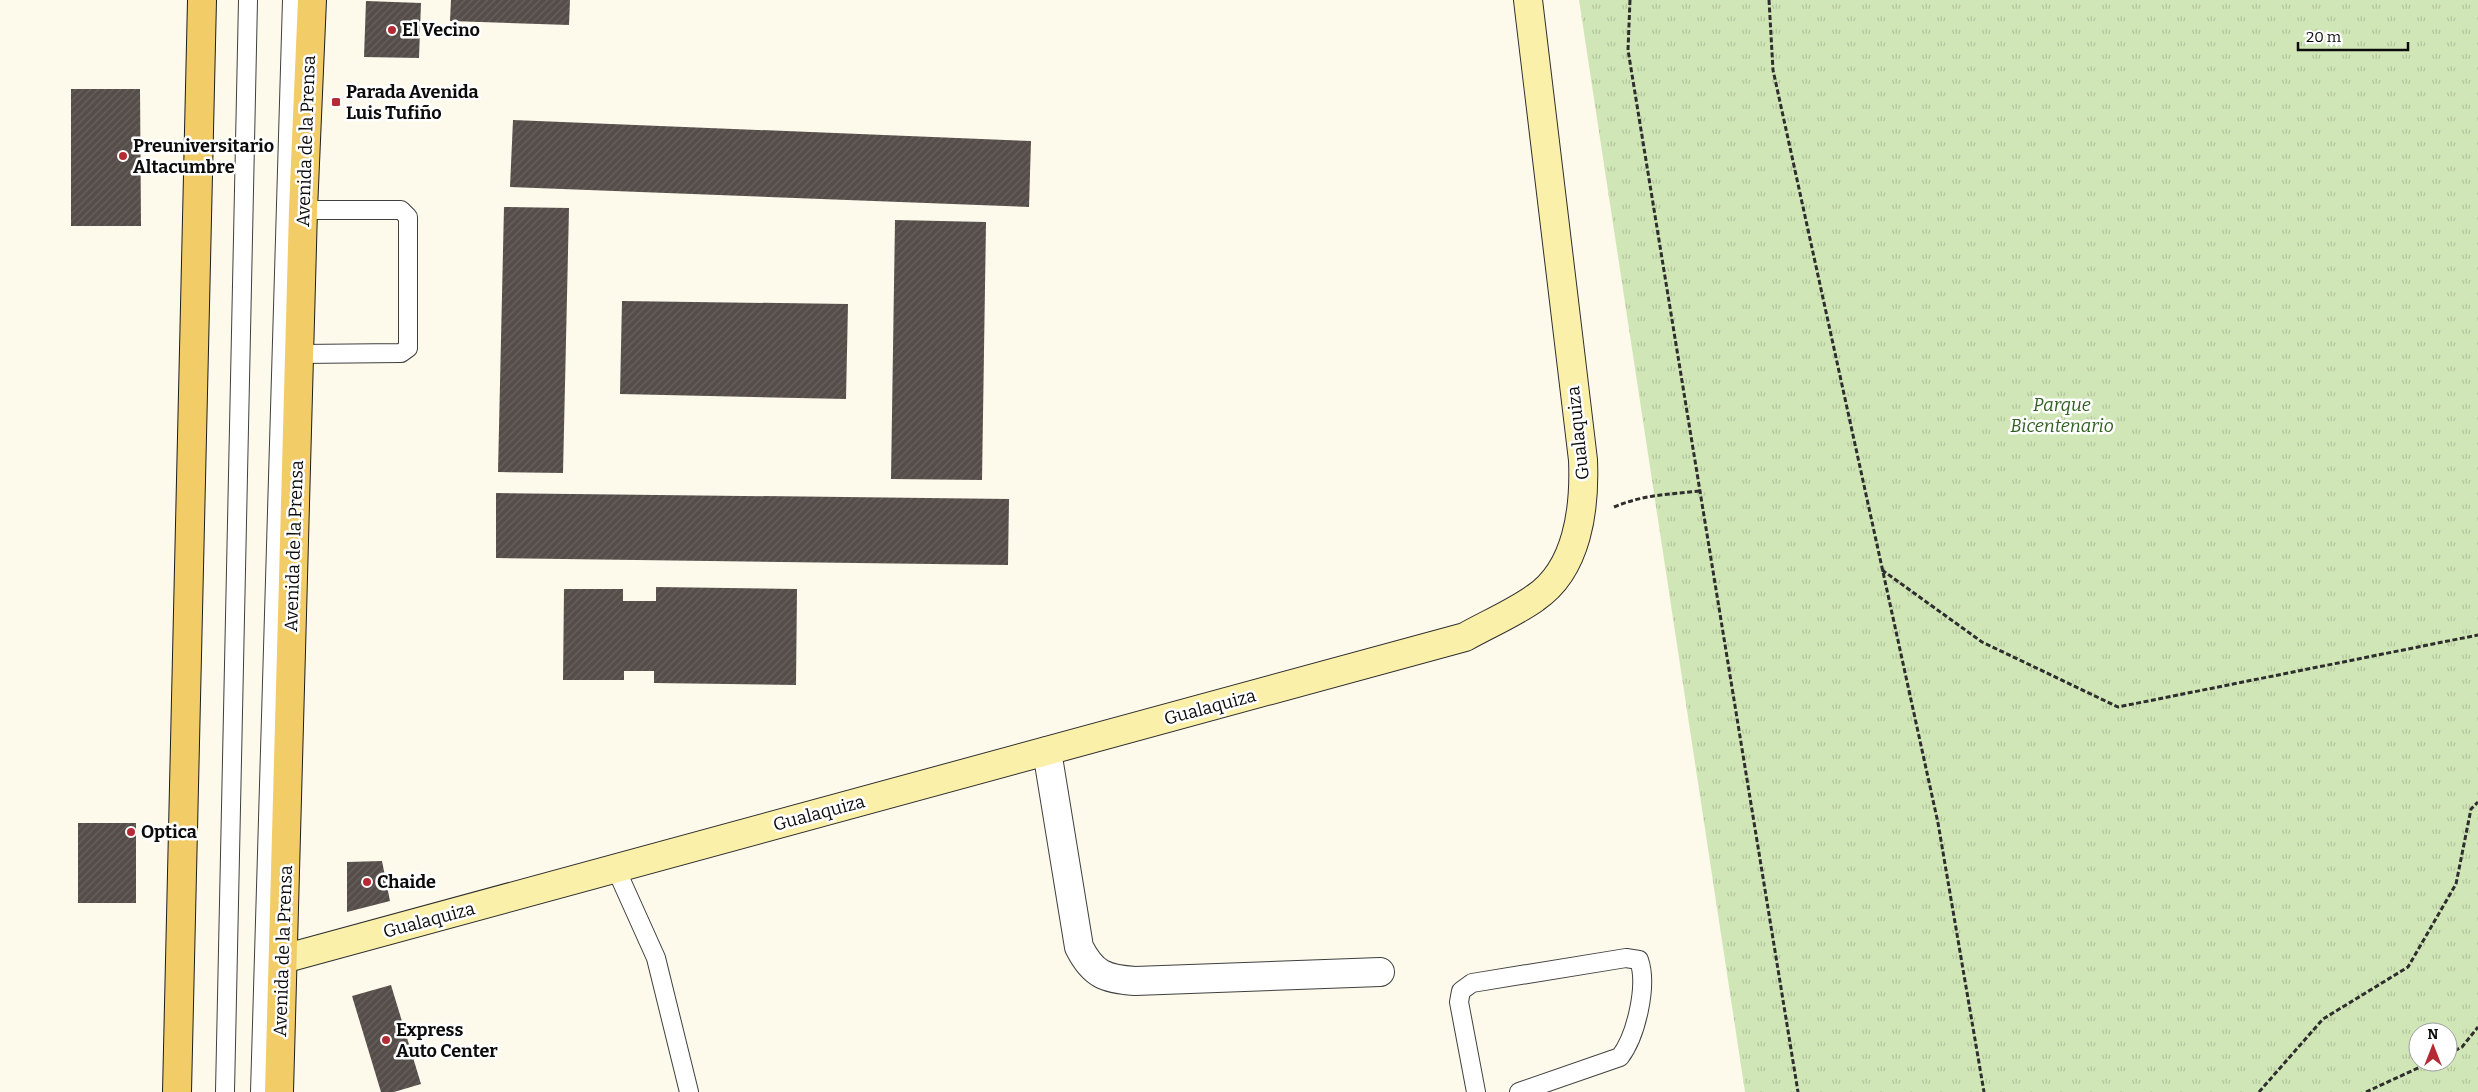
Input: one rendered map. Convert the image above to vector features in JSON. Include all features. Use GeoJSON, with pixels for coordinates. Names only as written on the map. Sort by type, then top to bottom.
{"type":"FeatureCollection","features":[{"type":"Feature","properties":{"kind":"main road"},"geometry":{"type":"LineString","coordinates":[[177,1092],[202,0]]}},
{"type":"Feature","properties":{"kind":"main road","name":"Avenida de la Prensa"},"geometry":{"type":"LineString","coordinates":[[279,1092],[303,210],[312,0]]}},
{"type":"Feature","properties":{"kind":"street","name":"Gualaquiza"},"geometry":{"type":"LineString","coordinates":[[283,960],[1465,637],[1536,598],[1561,572],[1570,557],[1584,490],[1583,460],[1528,0]]}},
{"type":"Feature","properties":{"kind":"street"},"geometry":{"type":"LineString","coordinates":[[1047,751],[1079,947],[1087,963],[1099,974],[1118,980],[1135,982],[1380,972]]}},
{"type":"Feature","properties":{"kind":"lane"},"geometry":{"type":"LineString","coordinates":[[225,1092],[248,0]]}},
{"type":"Feature","properties":{"kind":"lane"},"geometry":{"type":"LineString","coordinates":[[260,1092],[292,0]]}},
{"type":"Feature","properties":{"kind":"lane"},"geometry":{"type":"LineString","coordinates":[[300,354],[402,353],[408,348],[408,217],[401,210],[303,210]]}},
{"type":"Feature","properties":{"kind":"lane"},"geometry":{"type":"LineString","coordinates":[[616,869],[656,958],[689,1092]]}},
{"type":"Feature","properties":{"kind":"lane"},"geometry":{"type":"LineString","coordinates":[[1476,1092],[1459,1002],[1462,991],[1472,983],[1626,958],[1639,960],[1643,972],[1636,1022],[1629,1045],[1620,1057],[1520,1092]]}},
{"type":"Feature","properties":{"kind":"path"},"geometry":{"type":"LineString","coordinates":[[1630,0],[1628,50],[1798,1092]]}},
{"type":"Feature","properties":{"kind":"path"},"geometry":{"type":"LineString","coordinates":[[1769,0],[1773,70],[1938,823],[1984,1092]]}},
{"type":"Feature","properties":{"kind":"path"},"geometry":{"type":"LineString","coordinates":[[1575,535],[1615,507],[1634,499],[1700,491]]}},
{"type":"Feature","properties":{"kind":"path"},"geometry":{"type":"LineString","coordinates":[[1882,570],[1982,642],[2118,706],[2478,635]]}},
{"type":"Feature","properties":{"kind":"path"},"geometry":{"type":"LineString","coordinates":[[2259,1092],[2323,1019],[2408,967],[2456,884],[2471,809],[2478,802]]}},
{"type":"Feature","properties":{"kind":"path"},"geometry":{"type":"LineString","coordinates":[[2458,1049],[2462,1047],[2478,1027]]}},
{"type":"Feature","properties":{"kind":"path"},"geometry":{"type":"LineString","coordinates":[[2366,1092],[2409,1072]]}},
{"type":"Feature","properties":{"kind":"green space","name":"Parque Bicentenario"},"geometry":{"type":"Polygon","coordinates":[[[1579,0],[2478,0],[2478,1092],[1745,1092],[1579,0]]]}},
{"type":"Feature","properties":{"kind":"building"},"geometry":{"type":"Polygon","coordinates":[[[451,0],[570,0],[569,25],[450,21],[451,0]]]}},
{"type":"Feature","properties":{"kind":"building","name":"El Vecino"},"geometry":{"type":"Polygon","coordinates":[[[366,1],[421,3],[419,58],[364,57],[366,1]]]}},
{"type":"Feature","properties":{"kind":"building"},"geometry":{"type":"Polygon","coordinates":[[[71,89],[140,89],[141,226],[71,226],[71,89]]]}},
{"type":"Feature","properties":{"kind":"building"},"geometry":{"type":"Polygon","coordinates":[[[513,120],[1031,141],[1029,207],[510,187],[513,120]]]}},
{"type":"Feature","properties":{"kind":"building"},"geometry":{"type":"Polygon","coordinates":[[[504,207],[569,208],[563,473],[498,472],[504,207]]]}},
{"type":"Feature","properties":{"kind":"building"},"geometry":{"type":"Polygon","coordinates":[[[895,220],[986,222],[982,480],[891,479],[895,220]]]}},
{"type":"Feature","properties":{"kind":"building"},"geometry":{"type":"Polygon","coordinates":[[[622,301],[848,304],[846,399],[620,394],[622,301]]]}},
{"type":"Feature","properties":{"kind":"building"},"geometry":{"type":"Polygon","coordinates":[[[496,493],[1009,499],[1008,565],[496,558],[496,493]]]}},
{"type":"Feature","properties":{"kind":"building"},"geometry":{"type":"Polygon","coordinates":[[[656,587],[797,589],[796,685],[654,683],[654,671],[624,671],[624,680],[563,680],[564,589],[623,589],[623,601],[656,601],[656,587]]]}},
{"type":"Feature","properties":{"kind":"building"},"geometry":{"type":"Polygon","coordinates":[[[78,823],[136,823],[136,903],[78,903],[78,823]]]}},
{"type":"Feature","properties":{"kind":"building","name":"Chaide"},"geometry":{"type":"Polygon","coordinates":[[[382,861],[390,901],[347,912],[347,862],[382,861]]]}},
{"type":"Feature","properties":{"kind":"building","name":"Express Auto Center"},"geometry":{"type":"Polygon","coordinates":[[[391,985],[421,1084],[394,1092],[381,1092],[352,996],[391,985]]]}},
{"type":"Feature","properties":{"kind":"place","name":"El Vecino"},"geometry":{"type":"Point","coordinates":[392,30]}},
{"type":"Feature","properties":{"kind":"place","name":"Parada Avenida Luis Tufiño"},"geometry":{"type":"Point","coordinates":[336,102]}},
{"type":"Feature","properties":{"kind":"place","name":"Preuniversitario Altacumbre"},"geometry":{"type":"Point","coordinates":[123,156]}},
{"type":"Feature","properties":{"kind":"place","name":"Optica"},"geometry":{"type":"Point","coordinates":[131,832]}},
{"type":"Feature","properties":{"kind":"place","name":"Chaide"},"geometry":{"type":"Point","coordinates":[367,882]}},
{"type":"Feature","properties":{"kind":"place","name":"Express Auto Center"},"geometry":{"type":"Point","coordinates":[386,1040]}}]}
